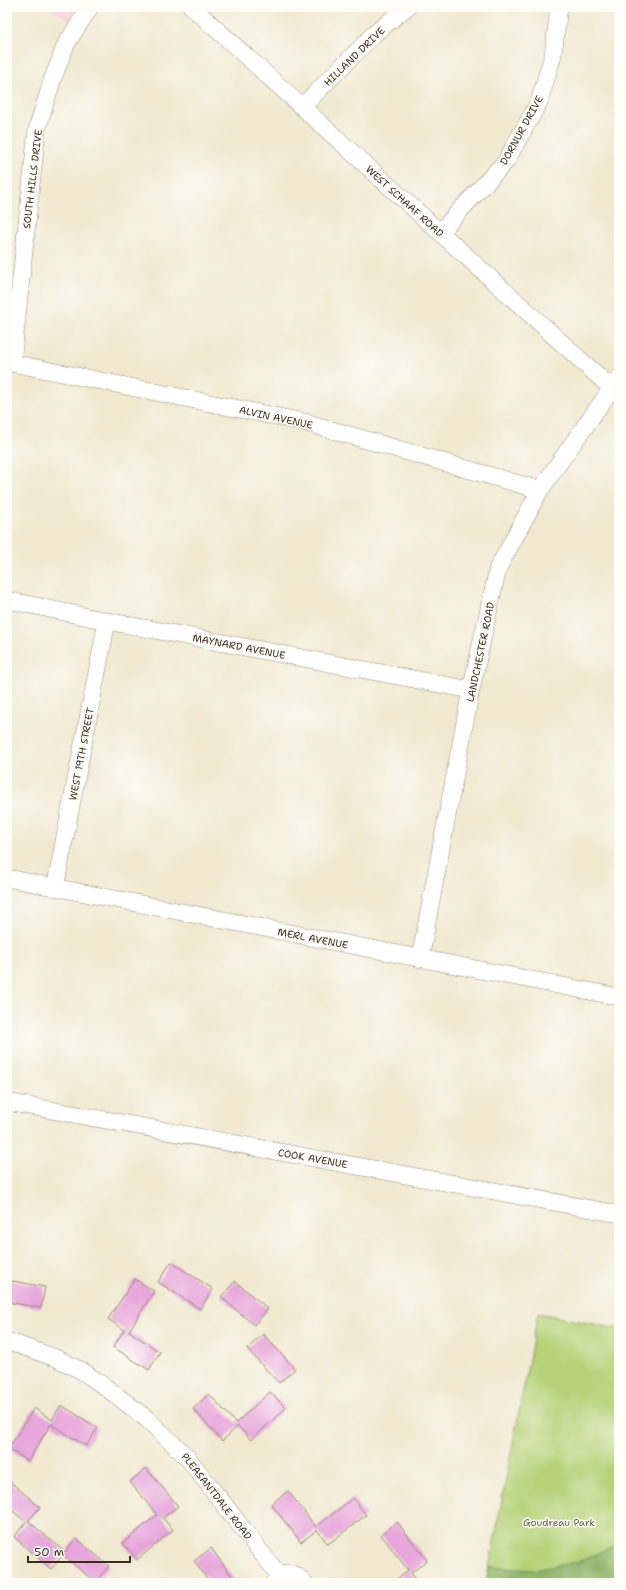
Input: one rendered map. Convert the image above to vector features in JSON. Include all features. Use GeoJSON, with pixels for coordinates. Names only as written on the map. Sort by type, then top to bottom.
{"type":"FeatureCollection","features":[{"type":"Feature","properties":{"kind":"street","name":"SOUTH HILLS DRIVE"},"geometry":{"type":"LineString","coordinates":[[9,362],[37,129],[53,78],[66,44],[90,7]]}},
{"type":"Feature","properties":{"kind":"street","name":"WEST SCHAAF ROAD"},"geometry":{"type":"LineString","coordinates":[[192,7],[440,232],[617,387]]}},
{"type":"Feature","properties":{"kind":"street","name":"HILLAND DRIVE"},"geometry":{"type":"LineString","coordinates":[[302,107],[374,34],[408,7]]}},
{"type":"Feature","properties":{"kind":"street","name":"DORNUR DRIVE"},"geometry":{"type":"LineString","coordinates":[[440,232],[506,161],[539,102],[553,55],[559,7]]}},
{"type":"Feature","properties":{"kind":"street","name":"ALVIN AVENUE"},"geometry":{"type":"LineString","coordinates":[[9,362],[304,422],[540,490]]}},
{"type":"Feature","properties":{"kind":"street","name":"LANDCHESTER ROAD"},"geometry":{"type":"LineString","coordinates":[[420,959],[471,690],[498,568],[540,490],[617,387]]}},
{"type":"Feature","properties":{"kind":"street","name":"MAYNARD AVENUE"},"geometry":{"type":"LineString","coordinates":[[7,600],[107,621],[471,690]]}},
{"type":"Feature","properties":{"kind":"street","name":"WEST 19TH STREET"},"geometry":{"type":"LineString","coordinates":[[55,888],[107,621]]}},
{"type":"Feature","properties":{"kind":"street","name":"MERL AVENUE"},"geometry":{"type":"LineString","coordinates":[[7,878],[619,997]]}},
{"type":"Feature","properties":{"kind":"street","name":"COOK AVENUE"},"geometry":{"type":"LineString","coordinates":[[7,1102],[619,1214]]}},
{"type":"Feature","properties":{"kind":"street","name":"PLEASANTDALE ROAD"},"geometry":{"type":"LineString","coordinates":[[7,1341],[56,1358],[82,1371],[147,1419],[187,1457],[276,1578],[286,1572],[301,1578],[304,1583]]}},
{"type":"Feature","properties":{"kind":"shaded area"},"geometry":{"type":"Polygon","coordinates":[[[47,7],[90,7],[78,25],[47,7]]]}},
{"type":"Feature","properties":{"kind":"green space","name":"Goudreau Park"},"geometry":{"type":"Polygon","coordinates":[[[538,1313],[619,1329],[619,1583],[486,1583],[538,1313]]]}},
{"type":"Feature","properties":{"kind":"green space"},"geometry":{"type":"Polygon","coordinates":[[[619,1543],[619,1583],[486,1583],[489,1567],[533,1570],[581,1561],[619,1543]]]}},
{"type":"Feature","properties":{"kind":"building"},"geometry":{"type":"Polygon","coordinates":[[[171,1262],[213,1289],[200,1309],[158,1282],[171,1262]]]}},
{"type":"Feature","properties":{"kind":"building"},"geometry":{"type":"Polygon","coordinates":[[[135,1279],[154,1291],[129,1331],[160,1352],[149,1370],[113,1347],[124,1330],[108,1319],[135,1279]]]}},
{"type":"Feature","properties":{"kind":"building"},"geometry":{"type":"Polygon","coordinates":[[[7,1280],[45,1287],[41,1308],[7,1302],[7,1280]]]}},
{"type":"Feature","properties":{"kind":"building"},"geometry":{"type":"Polygon","coordinates":[[[235,1281],[268,1309],[254,1325],[221,1297],[235,1281]]]}},
{"type":"Feature","properties":{"kind":"building"},"geometry":{"type":"Polygon","coordinates":[[[263,1334],[295,1369],[279,1383],[247,1349],[263,1334]]]}},
{"type":"Feature","properties":{"kind":"building"},"geometry":{"type":"Polygon","coordinates":[[[270,1392],[286,1408],[251,1440],[238,1426],[222,1441],[193,1409],[209,1394],[236,1423],[270,1392]]]}},
{"type":"Feature","properties":{"kind":"building"},"geometry":{"type":"Polygon","coordinates":[[[61,1405],[98,1428],[86,1446],[51,1424],[28,1461],[8,1449],[34,1408],[52,1420],[61,1405]]]}},
{"type":"Feature","properties":{"kind":"building"},"geometry":{"type":"Polygon","coordinates":[[[146,1468],[178,1506],[163,1518],[173,1530],[137,1560],[123,1543],[157,1515],[130,1482],[146,1468]]]}},
{"type":"Feature","properties":{"kind":"building"},"geometry":{"type":"Polygon","coordinates":[[[7,1479],[40,1507],[28,1521],[65,1552],[76,1538],[109,1566],[95,1582],[63,1555],[51,1569],[14,1537],[26,1522],[7,1506],[7,1479]]]}},
{"type":"Feature","properties":{"kind":"building"},"geometry":{"type":"Polygon","coordinates":[[[288,1491],[316,1527],[353,1498],[366,1515],[328,1544],[317,1530],[301,1542],[271,1504],[288,1491]]]}},
{"type":"Feature","properties":{"kind":"building"},"geometry":{"type":"Polygon","coordinates":[[[397,1522],[427,1560],[411,1573],[419,1583],[392,1583],[408,1570],[381,1535],[397,1522]]]}},
{"type":"Feature","properties":{"kind":"building"},"geometry":{"type":"Polygon","coordinates":[[[211,1548],[237,1583],[210,1583],[194,1561],[211,1548]]]}}]}
